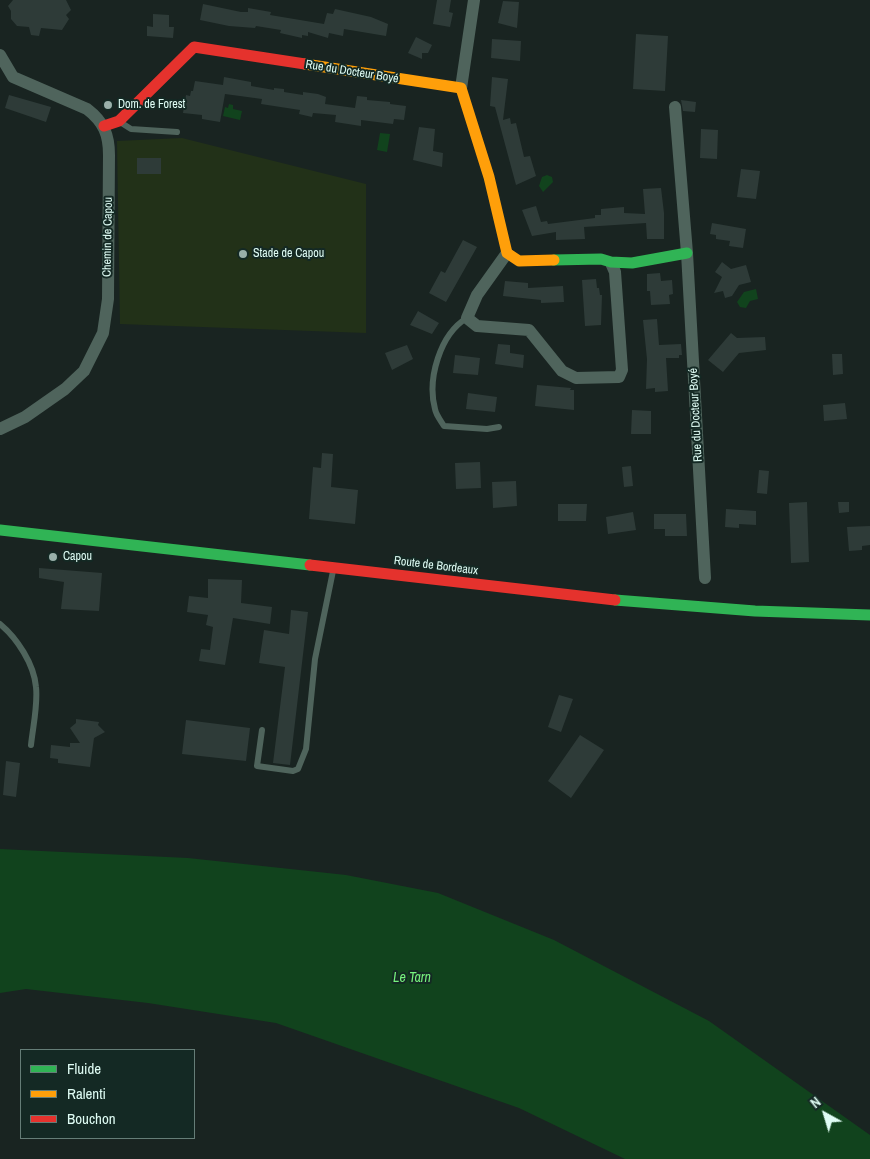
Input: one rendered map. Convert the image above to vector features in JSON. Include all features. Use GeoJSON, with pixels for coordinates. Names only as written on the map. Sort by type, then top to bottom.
{"type":"FeatureCollection","features":[{"type":"Feature","properties":{"kind":"main road","name":"Rue du Docteur Boyé"},"geometry":{"type":"LineString","coordinates":[[104,126],[119,121],[194,48],[461,88]]}},
{"type":"Feature","properties":{"kind":"main road"},"geometry":{"type":"LineString","coordinates":[[461,88],[489,177],[507,253],[519,261],[601,259],[611,263],[626,263],[687,253]]}},
{"type":"Feature","properties":{"kind":"main road","name":"Route de Bordeaux"},"geometry":{"type":"LineString","coordinates":[[0,530],[669,605],[755,611],[870,614]]}},
{"type":"Feature","properties":{"kind":"street"},"geometry":{"type":"LineString","coordinates":[[461,88],[474,0]]}},
{"type":"Feature","properties":{"kind":"street"},"geometry":{"type":"LineString","coordinates":[[0,55],[6,76],[87,109],[104,126]]}},
{"type":"Feature","properties":{"kind":"street","name":"Rue du Docteur Boyé"},"geometry":{"type":"LineString","coordinates":[[675,107],[687,253],[705,578]]}},
{"type":"Feature","properties":{"kind":"street","name":"Chemin de Capou"},"geometry":{"type":"LineString","coordinates":[[0,429],[25,417],[65,389],[84,371],[103,333],[108,299],[109,155],[109,142],[104,126]]}},
{"type":"Feature","properties":{"kind":"street"},"geometry":{"type":"LineString","coordinates":[[507,253],[477,295],[467,318],[477,326],[528,330],[562,371],[576,378],[619,377],[622,370],[615,272],[611,263]]}},
{"type":"Feature","properties":{"kind":"lane"},"geometry":{"type":"LineString","coordinates":[[119,121],[131,129],[177,132]]}},
{"type":"Feature","properties":{"kind":"lane"},"geometry":{"type":"LineString","coordinates":[[467,318],[455,325],[439,355],[433,382],[435,409],[444,426],[486,429],[499,427]]}},
{"type":"Feature","properties":{"kind":"lane"},"geometry":{"type":"LineString","coordinates":[[262,730],[257,766],[293,771],[298,768],[306,748],[315,659],[333,567]]}},
{"type":"Feature","properties":{"kind":"lane"},"geometry":{"type":"LineString","coordinates":[[0,624],[14,635],[32,669],[36,686],[32,745]]}},
{"type":"Feature","properties":{"kind":"shaded area","name":"Stade de Capou"},"geometry":{"type":"Polygon","coordinates":[[[182,138],[366,184],[366,333],[120,324],[117,141],[182,138]]]}},
{"type":"Feature","properties":{"kind":"water"},"geometry":{"type":"Polygon","coordinates":[[[229,104],[233,105],[233,109],[242,111],[240,120],[223,116],[225,107],[228,108],[229,104]]]}},
{"type":"Feature","properties":{"kind":"water"},"geometry":{"type":"Polygon","coordinates":[[[380,133],[390,134],[387,152],[377,150],[380,133]]]}},
{"type":"Feature","properties":{"kind":"water"},"geometry":{"type":"Polygon","coordinates":[[[547,175],[552,177],[553,182],[543,192],[539,186],[542,177],[547,175]]]}},
{"type":"Feature","properties":{"kind":"water"},"geometry":{"type":"Polygon","coordinates":[[[756,289],[758,299],[750,301],[746,308],[740,307],[737,302],[744,292],[756,289]]]}},
{"type":"Feature","properties":{"kind":"water","name":"Le Tarn"},"geometry":{"type":"Polygon","coordinates":[[[0,849],[188,858],[346,875],[438,893],[554,940],[709,1021],[870,1135],[870,1159],[625,1159],[519,1108],[276,1023],[148,1003],[26,989],[0,993],[0,849]]]}},
{"type":"Feature","properties":{"kind":"building"},"geometry":{"type":"Polygon","coordinates":[[[13,0],[66,0],[71,10],[66,15],[69,19],[62,30],[41,28],[39,36],[31,35],[29,27],[17,26],[11,19],[11,11],[8,6],[13,0]]]}},
{"type":"Feature","properties":{"kind":"building"},"geometry":{"type":"Polygon","coordinates":[[[437,0],[451,0],[449,12],[453,13],[450,27],[433,24],[437,0]]]}},
{"type":"Feature","properties":{"kind":"building"},"geometry":{"type":"Polygon","coordinates":[[[503,1],[519,2],[517,28],[498,23],[503,1]]]}},
{"type":"Feature","properties":{"kind":"building"},"geometry":{"type":"Polygon","coordinates":[[[203,4],[241,12],[248,12],[248,8],[271,12],[270,15],[324,24],[327,13],[333,14],[335,9],[371,17],[388,24],[386,36],[344,29],[343,36],[329,33],[328,38],[308,32],[308,36],[302,35],[302,38],[280,33],[281,30],[256,26],[255,28],[229,26],[200,20],[203,4]]]}},
{"type":"Feature","properties":{"kind":"building"},"geometry":{"type":"Polygon","coordinates":[[[153,14],[169,15],[169,27],[174,27],[173,38],[147,36],[147,26],[153,27],[153,14]]]}},
{"type":"Feature","properties":{"kind":"building"},"geometry":{"type":"Polygon","coordinates":[[[636,34],[668,36],[665,91],[633,89],[636,34]]]}},
{"type":"Feature","properties":{"kind":"building"},"geometry":{"type":"Polygon","coordinates":[[[416,37],[432,45],[428,53],[422,53],[422,59],[408,53],[416,37]]]}},
{"type":"Feature","properties":{"kind":"building"},"geometry":{"type":"Polygon","coordinates":[[[492,39],[521,41],[520,61],[491,58],[492,39]]]}},
{"type":"Feature","properties":{"kind":"building"},"geometry":{"type":"Polygon","coordinates":[[[224,77],[251,82],[251,86],[274,90],[274,88],[284,89],[284,92],[303,95],[303,92],[318,94],[326,97],[325,104],[355,108],[357,96],[367,97],[367,100],[390,102],[390,104],[406,106],[404,120],[394,119],[393,124],[361,120],[361,126],[335,122],[336,115],[313,113],[312,117],[299,114],[300,110],[261,104],[262,99],[225,94],[220,122],[202,119],[202,115],[183,113],[186,95],[190,96],[195,81],[223,85],[224,77]]]}},
{"type":"Feature","properties":{"kind":"building"},"geometry":{"type":"Polygon","coordinates":[[[492,77],[508,79],[503,120],[510,118],[511,124],[516,123],[524,157],[530,156],[536,176],[516,185],[495,107],[490,106],[492,77]]]}},
{"type":"Feature","properties":{"kind":"building"},"geometry":{"type":"Polygon","coordinates":[[[9,95],[51,107],[46,122],[5,108],[9,95]]]}},
{"type":"Feature","properties":{"kind":"building"},"geometry":{"type":"Polygon","coordinates":[[[681,100],[696,102],[695,112],[683,111],[681,100]]]}},
{"type":"Feature","properties":{"kind":"building"},"geometry":{"type":"Polygon","coordinates":[[[419,127],[435,129],[433,151],[443,153],[442,167],[413,160],[419,127]]]}},
{"type":"Feature","properties":{"kind":"building"},"geometry":{"type":"Polygon","coordinates":[[[701,129],[718,130],[717,159],[700,158],[701,129]]]}},
{"type":"Feature","properties":{"kind":"building"},"geometry":{"type":"Polygon","coordinates":[[[137,158],[161,158],[161,174],[137,174],[137,158]]]}},
{"type":"Feature","properties":{"kind":"building"},"geometry":{"type":"Polygon","coordinates":[[[741,169],[760,171],[756,199],[737,197],[741,169]]]}},
{"type":"Feature","properties":{"kind":"building"},"geometry":{"type":"Polygon","coordinates":[[[661,188],[664,213],[664,239],[647,239],[646,223],[584,227],[585,239],[556,240],[556,232],[532,236],[522,210],[536,206],[541,222],[547,221],[548,224],[595,218],[595,215],[601,215],[601,209],[624,207],[624,213],[645,214],[643,189],[661,188]]]}},
{"type":"Feature","properties":{"kind":"building"},"geometry":{"type":"Polygon","coordinates":[[[712,223],[746,229],[743,248],[729,246],[730,241],[716,239],[716,235],[710,234],[712,223]]]}},
{"type":"Feature","properties":{"kind":"building"},"geometry":{"type":"Polygon","coordinates":[[[463,240],[477,247],[446,302],[429,293],[441,271],[445,273],[463,240]]]}},
{"type":"Feature","properties":{"kind":"building"},"geometry":{"type":"Polygon","coordinates":[[[722,262],[731,269],[746,265],[751,282],[739,285],[732,296],[725,298],[723,291],[714,293],[722,277],[715,272],[722,262]]]}},
{"type":"Feature","properties":{"kind":"building"},"geometry":{"type":"Polygon","coordinates":[[[660,273],[661,281],[672,280],[673,294],[669,295],[670,304],[651,305],[650,291],[647,291],[647,274],[660,273]]]}},
{"type":"Feature","properties":{"kind":"building"},"geometry":{"type":"Polygon","coordinates":[[[596,279],[597,288],[599,288],[600,295],[602,295],[601,325],[585,326],[582,280],[596,279]]]}},
{"type":"Feature","properties":{"kind":"building"},"geometry":{"type":"Polygon","coordinates":[[[505,281],[528,283],[528,288],[563,286],[564,302],[541,303],[541,300],[503,296],[505,281]]]}},
{"type":"Feature","properties":{"kind":"building"},"geometry":{"type":"Polygon","coordinates":[[[418,311],[439,323],[432,334],[410,325],[418,311]]]}},
{"type":"Feature","properties":{"kind":"building"},"geometry":{"type":"Polygon","coordinates":[[[657,319],[659,345],[681,344],[682,355],[679,355],[679,358],[666,358],[668,391],[655,392],[655,388],[646,389],[647,359],[643,320],[657,319]]]}},
{"type":"Feature","properties":{"kind":"building"},"geometry":{"type":"Polygon","coordinates":[[[731,333],[737,338],[765,337],[766,350],[739,353],[723,372],[708,360],[731,333]]]}},
{"type":"Feature","properties":{"kind":"building"},"geometry":{"type":"Polygon","coordinates":[[[498,344],[510,345],[510,353],[524,355],[523,368],[495,364],[498,344]]]}},
{"type":"Feature","properties":{"kind":"building"},"geometry":{"type":"Polygon","coordinates":[[[407,345],[413,359],[392,370],[385,353],[407,345]]]}},
{"type":"Feature","properties":{"kind":"building"},"geometry":{"type":"Polygon","coordinates":[[[832,354],[842,354],[843,374],[833,375],[832,354]]]}},
{"type":"Feature","properties":{"kind":"building"},"geometry":{"type":"Polygon","coordinates":[[[455,355],[480,358],[478,375],[453,373],[455,355]]]}},
{"type":"Feature","properties":{"kind":"building"},"geometry":{"type":"Polygon","coordinates":[[[537,385],[571,388],[570,390],[574,390],[574,410],[535,406],[537,385]]]}},
{"type":"Feature","properties":{"kind":"building"},"geometry":{"type":"Polygon","coordinates":[[[468,393],[497,397],[495,412],[466,409],[468,393]]]}},
{"type":"Feature","properties":{"kind":"building"},"geometry":{"type":"Polygon","coordinates":[[[845,403],[847,419],[824,421],[823,405],[845,403]]]}},
{"type":"Feature","properties":{"kind":"building"},"geometry":{"type":"Polygon","coordinates":[[[632,410],[651,411],[651,434],[631,434],[632,410]]]}},
{"type":"Feature","properties":{"kind":"building"},"geometry":{"type":"Polygon","coordinates":[[[322,453],[333,454],[331,487],[358,490],[355,524],[309,519],[313,467],[321,468],[322,453]]]}},
{"type":"Feature","properties":{"kind":"building"},"geometry":{"type":"Polygon","coordinates":[[[480,462],[481,488],[456,489],[455,463],[480,462]]]}},
{"type":"Feature","properties":{"kind":"building"},"geometry":{"type":"Polygon","coordinates":[[[631,466],[633,486],[624,487],[622,467],[631,466]]]}},
{"type":"Feature","properties":{"kind":"building"},"geometry":{"type":"Polygon","coordinates":[[[759,470],[769,471],[767,494],[757,493],[759,470]]]}},
{"type":"Feature","properties":{"kind":"building"},"geometry":{"type":"Polygon","coordinates":[[[516,481],[517,506],[493,508],[492,482],[516,481]]]}},
{"type":"Feature","properties":{"kind":"building"},"geometry":{"type":"Polygon","coordinates":[[[807,502],[809,562],[791,563],[789,503],[807,502]]]}},
{"type":"Feature","properties":{"kind":"building"},"geometry":{"type":"Polygon","coordinates":[[[838,502],[849,502],[849,512],[839,513],[838,502]]]}},
{"type":"Feature","properties":{"kind":"building"},"geometry":{"type":"Polygon","coordinates":[[[558,504],[587,504],[586,521],[558,521],[558,504]]]}},
{"type":"Feature","properties":{"kind":"building"},"geometry":{"type":"Polygon","coordinates":[[[726,509],[756,511],[756,525],[739,524],[739,528],[725,527],[726,509]]]}},
{"type":"Feature","properties":{"kind":"building"},"geometry":{"type":"Polygon","coordinates":[[[633,512],[636,530],[608,534],[606,517],[633,512]]]}},
{"type":"Feature","properties":{"kind":"building"},"geometry":{"type":"Polygon","coordinates":[[[654,514],[686,514],[687,536],[665,536],[665,529],[654,529],[654,514]]]}},
{"type":"Feature","properties":{"kind":"building"},"geometry":{"type":"Polygon","coordinates":[[[870,526],[870,545],[862,546],[862,550],[849,551],[847,527],[870,526]]]}},
{"type":"Feature","properties":{"kind":"building"},"geometry":{"type":"Polygon","coordinates":[[[39,568],[102,573],[99,611],[61,609],[64,582],[39,578],[39,568]]]}},
{"type":"Feature","properties":{"kind":"building"},"geometry":{"type":"Polygon","coordinates":[[[208,579],[242,580],[241,603],[272,607],[270,624],[233,618],[225,665],[199,661],[201,649],[210,650],[213,627],[206,625],[208,615],[187,612],[189,596],[208,598],[208,579]]]}},
{"type":"Feature","properties":{"kind":"building"},"geometry":{"type":"Polygon","coordinates":[[[291,610],[308,612],[290,765],[273,763],[285,667],[259,663],[264,630],[289,634],[291,610]]]}},
{"type":"Feature","properties":{"kind":"building"},"geometry":{"type":"Polygon","coordinates":[[[559,695],[573,699],[561,732],[548,727],[559,695]]]}},
{"type":"Feature","properties":{"kind":"building"},"geometry":{"type":"Polygon","coordinates":[[[76,719],[99,722],[98,725],[105,732],[94,738],[90,767],[58,763],[58,759],[50,758],[51,745],[70,747],[70,743],[80,743],[70,728],[76,723],[76,719]]]}},
{"type":"Feature","properties":{"kind":"building"},"geometry":{"type":"Polygon","coordinates":[[[186,720],[250,728],[246,761],[182,754],[186,720]]]}},
{"type":"Feature","properties":{"kind":"building"},"geometry":{"type":"Polygon","coordinates":[[[580,735],[604,750],[571,798],[548,781],[580,735]]]}},
{"type":"Feature","properties":{"kind":"building"},"geometry":{"type":"Polygon","coordinates":[[[6,761],[20,763],[16,797],[3,795],[6,761]]]}},
{"type":"Feature","properties":{"kind":"traffic: fast"},"geometry":{"type":"LineString","coordinates":[[554,260],[601,259],[611,262],[632,263],[687,253]]}},
{"type":"Feature","properties":{"kind":"traffic: fast"},"geometry":{"type":"LineString","coordinates":[[0,530],[310,565]]}},
{"type":"Feature","properties":{"kind":"traffic: fast"},"geometry":{"type":"LineString","coordinates":[[615,600],[755,611],[870,615]]}},
{"type":"Feature","properties":{"kind":"traffic: slow"},"geometry":{"type":"LineString","coordinates":[[305,64],[461,88],[489,177],[507,253],[519,261],[554,260]]}},
{"type":"Feature","properties":{"kind":"traffic: jam"},"geometry":{"type":"LineString","coordinates":[[104,126],[119,121],[194,47],[305,64]]}},
{"type":"Feature","properties":{"kind":"traffic: jam"},"geometry":{"type":"LineString","coordinates":[[310,565],[615,600]]}},
{"type":"Feature","properties":{"kind":"place","name":"Dom. de Forest"},"geometry":{"type":"Point","coordinates":[108,105]}},
{"type":"Feature","properties":{"kind":"place","name":"Stade de Capou"},"geometry":{"type":"Point","coordinates":[243,254]}},
{"type":"Feature","properties":{"kind":"place","name":"Capou"},"geometry":{"type":"Point","coordinates":[53,557]}}]}
